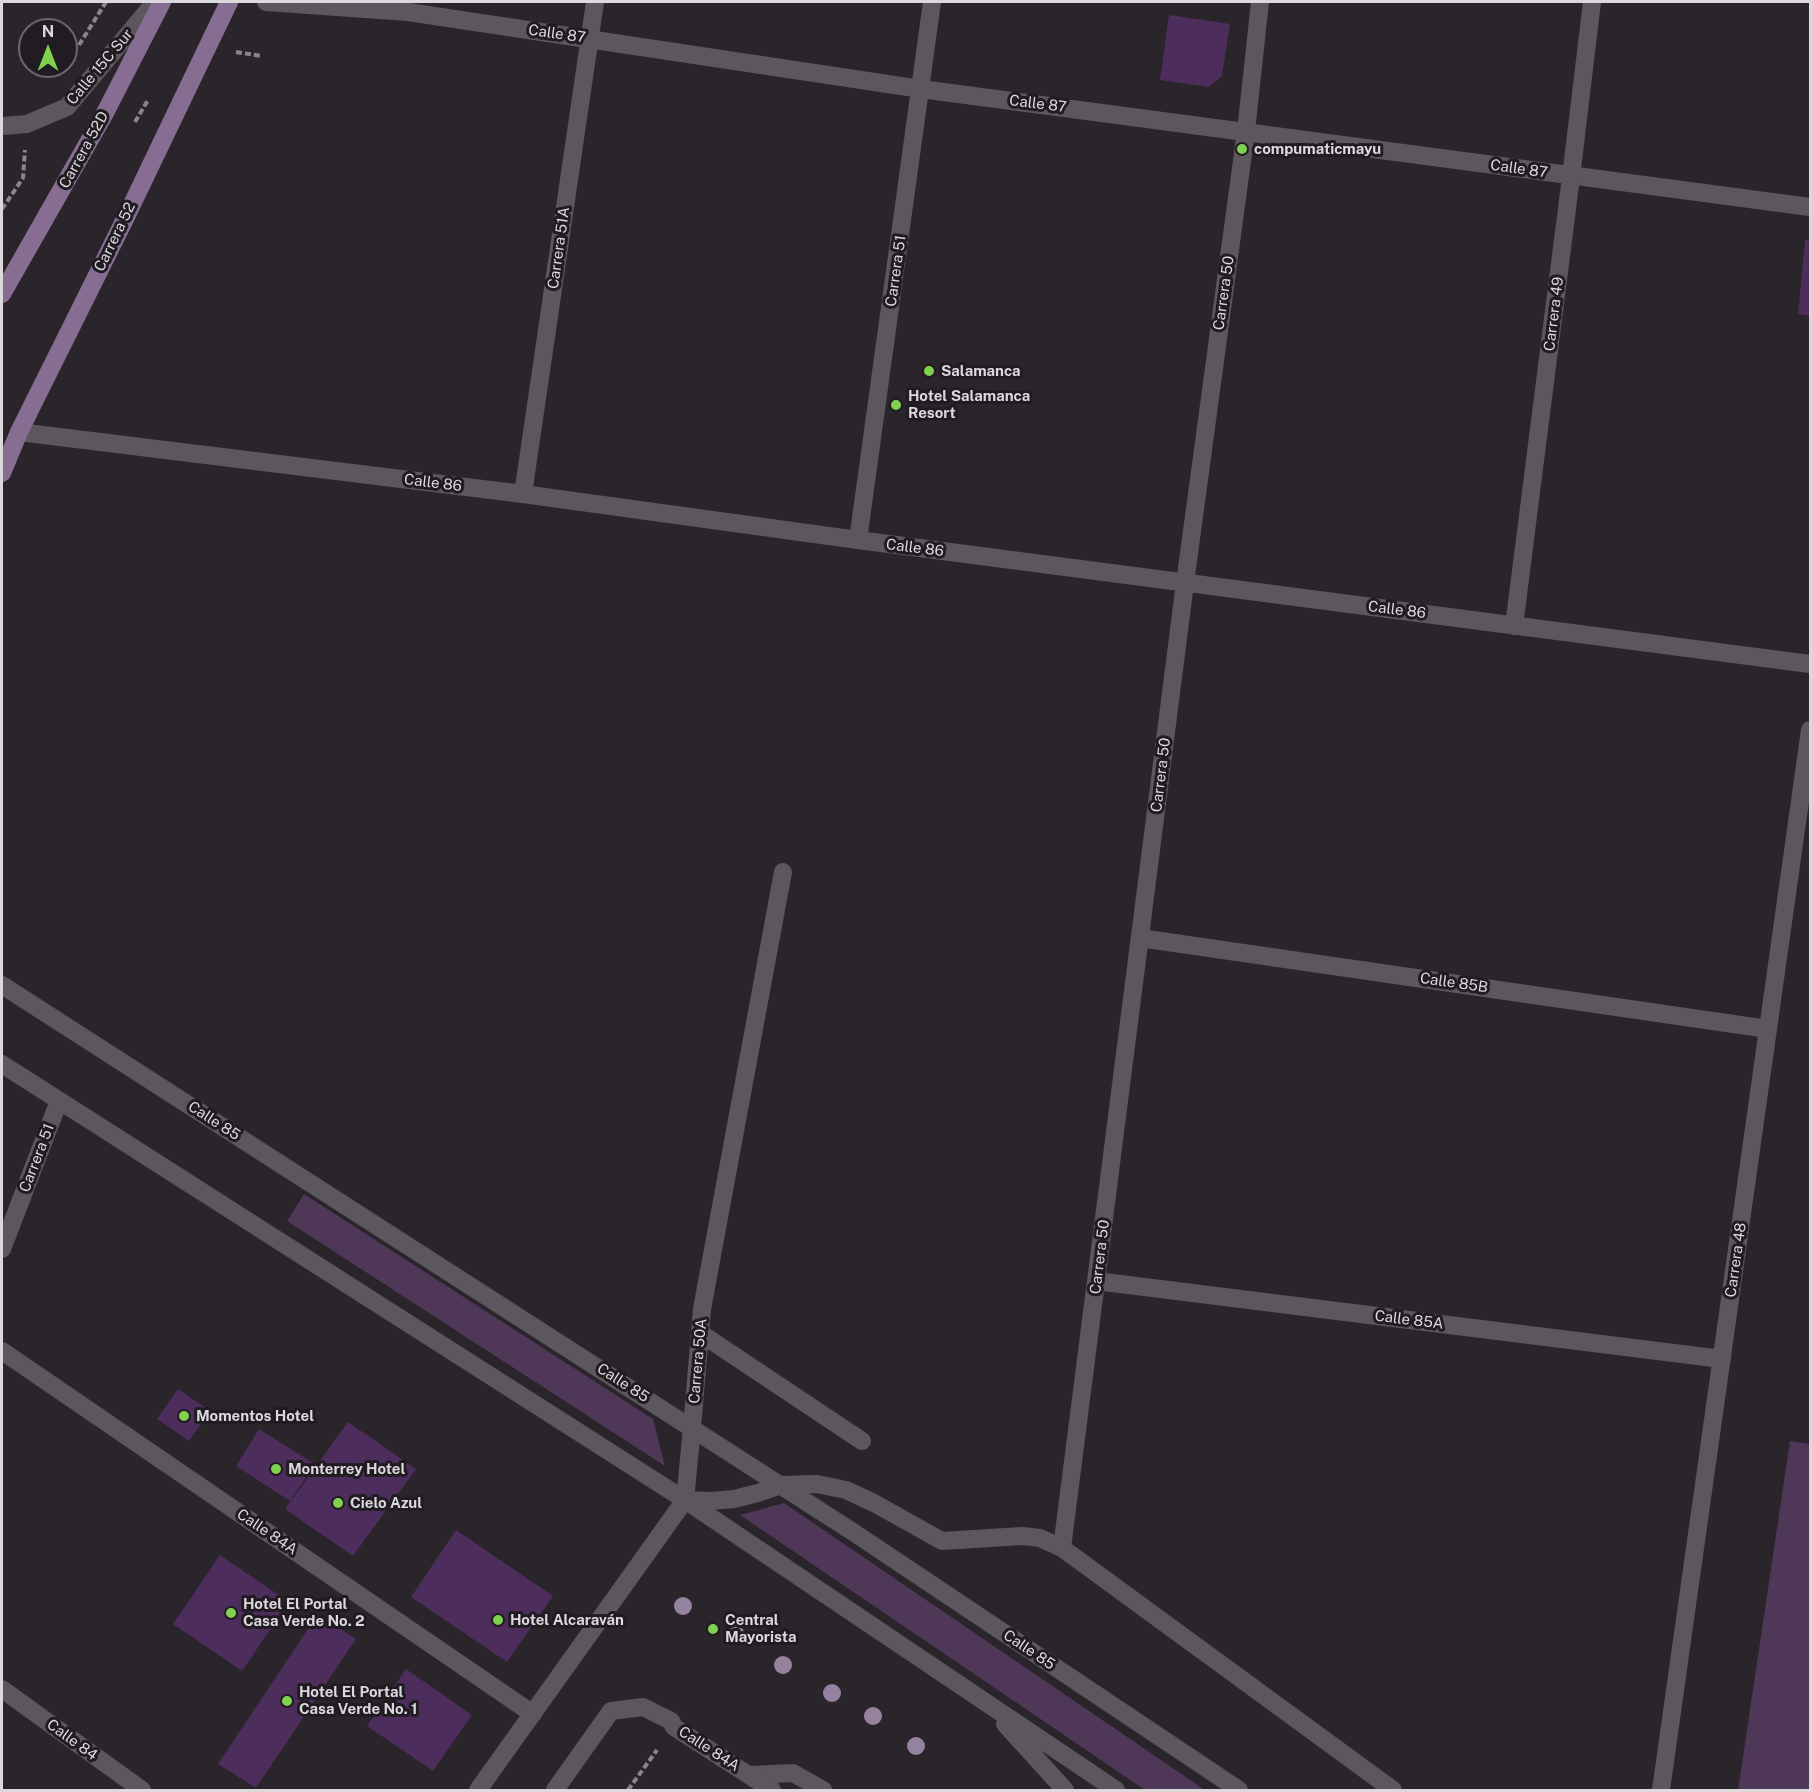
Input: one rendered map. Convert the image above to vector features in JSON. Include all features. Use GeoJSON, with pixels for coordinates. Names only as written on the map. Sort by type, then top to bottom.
{"type":"FeatureCollection","features":[{"type":"Feature","properties":{"kind":"main road","name":"Carrera 52D"},"geometry":{"type":"LineString","coordinates":[[2,294],[105,113],[162,2]]}},
{"type":"Feature","properties":{"kind":"main road","name":"Carrera 52"},"geometry":{"type":"LineString","coordinates":[[2,473],[19,432],[229,2]]}},
{"type":"Feature","properties":{"kind":"street","name":"Calle 15C Sur"},"geometry":{"type":"LineString","coordinates":[[2,126],[27,123],[67,107],[155,2]]}},
{"type":"Feature","properties":{"kind":"street","name":"Calle 87"},"geometry":{"type":"LineString","coordinates":[[266,2],[408,12],[921,89],[1810,207]]}},
{"type":"Feature","properties":{"kind":"street","name":"Carrera 51A"},"geometry":{"type":"LineString","coordinates":[[523,494],[595,2]]}},
{"type":"Feature","properties":{"kind":"street","name":"Carrera 51"},"geometry":{"type":"LineString","coordinates":[[858,540],[932,2]]}},
{"type":"Feature","properties":{"kind":"street","name":"Carrera 50"},"geometry":{"type":"LineString","coordinates":[[1062,1548],[1185,583],[1246,131],[1260,2]]}},
{"type":"Feature","properties":{"kind":"street","name":"Carrera 49"},"geometry":{"type":"LineString","coordinates":[[1514,626],[1592,2]]}},
{"type":"Feature","properties":{"kind":"street","name":"Calle 86"},"geometry":{"type":"LineString","coordinates":[[19,432],[523,494],[1810,664]]}},
{"type":"Feature","properties":{"kind":"street","name":"Carrera 48"},"geometry":{"type":"LineString","coordinates":[[1661,1791],[1810,730]]}},
{"type":"Feature","properties":{"kind":"street","name":"Carrera 50A"},"geometry":{"type":"LineString","coordinates":[[478,1791],[685,1500],[702,1309],[783,872]]}},
{"type":"Feature","properties":{"kind":"street","name":"Calle 85B"},"geometry":{"type":"LineString","coordinates":[[1140,938],[1768,1029]]}},
{"type":"Feature","properties":{"kind":"street","name":"Calle 85"},"geometry":{"type":"LineString","coordinates":[[2,985],[781,1485],[1239,1791]]}},
{"type":"Feature","properties":{"kind":"street"},"geometry":{"type":"LineString","coordinates":[[2,1064],[685,1500],[1116,1791]]}},
{"type":"Feature","properties":{"kind":"street","name":"Carrera 51"},"geometry":{"type":"LineString","coordinates":[[2,1249],[59,1101]]}},
{"type":"Feature","properties":{"kind":"street","name":"Calle 85A"},"geometry":{"type":"LineString","coordinates":[[1096,1281],[1722,1359]]}},
{"type":"Feature","properties":{"kind":"street"},"geometry":{"type":"LineString","coordinates":[[700,1333],[862,1441]]}},
{"type":"Feature","properties":{"kind":"street","name":"Calle 84A"},"geometry":{"type":"LineString","coordinates":[[2,1351],[533,1714]]}},
{"type":"Feature","properties":{"kind":"street"},"geometry":{"type":"LineString","coordinates":[[685,1500],[734,1499],[781,1485],[817,1484],[846,1490],[942,1541],[1022,1536],[1040,1538],[1062,1548],[1393,1791]]}},
{"type":"Feature","properties":{"kind":"street","name":"Calle 84"},"geometry":{"type":"LineString","coordinates":[[2,1689],[142,1791]]}},
{"type":"Feature","properties":{"kind":"street"},"geometry":{"type":"LineString","coordinates":[[986,1702],[1065,1791]]}},
{"type":"Feature","properties":{"kind":"street","name":"Calle 84A"},"geometry":{"type":"LineString","coordinates":[[555,1791],[611,1711],[643,1707],[671,1721],[674,1727],[772,1791]]}},
{"type":"Feature","properties":{"kind":"street"},"geometry":{"type":"LineString","coordinates":[[750,1775],[793,1773],[823,1791]]}},
{"type":"Feature","properties":{"kind":"path"},"geometry":{"type":"LineString","coordinates":[[78,47],[106,2]]}},
{"type":"Feature","properties":{"kind":"path"},"geometry":{"type":"LineString","coordinates":[[628,1791],[674,1727]]}},
{"type":"Feature","properties":{"kind":"shaded area"},"geometry":{"type":"Polygon","coordinates":[[[304,1194],[653,1419],[665,1466],[287,1221],[304,1194]]]}},
{"type":"Feature","properties":{"kind":"shaded area"},"geometry":{"type":"Polygon","coordinates":[[[1790,1441],[1810,1444],[1810,1790],[1738,1790],[1790,1441]]]}},
{"type":"Feature","properties":{"kind":"shaded area"},"geometry":{"type":"Polygon","coordinates":[[[784,1503],[1205,1790],[1145,1790],[740,1515],[784,1503]]]}},
{"type":"Feature","properties":{"kind":"building"},"geometry":{"type":"Polygon","coordinates":[[[1169,15],[1230,24],[1222,76],[1209,87],[1160,80],[1169,15]]]}},
{"type":"Feature","properties":{"kind":"building"},"geometry":{"type":"Polygon","coordinates":[[[1805,240],[1810,240],[1810,316],[1798,314],[1805,240]]]}},
{"type":"Feature","properties":{"kind":"building"},"geometry":{"type":"Polygon","coordinates":[[[178,1389],[210,1411],[189,1441],[157,1419],[178,1389]]]}},
{"type":"Feature","properties":{"kind":"building"},"geometry":{"type":"Polygon","coordinates":[[[348,1422],[416,1469],[353,1556],[285,1509],[348,1422]]]}},
{"type":"Feature","properties":{"kind":"building"},"geometry":{"type":"Polygon","coordinates":[[[259,1429],[315,1464],[290,1501],[236,1466],[259,1429]]]}},
{"type":"Feature","properties":{"kind":"building"},"geometry":{"type":"Polygon","coordinates":[[[456,1530],[553,1596],[507,1662],[411,1597],[456,1530]]]}},
{"type":"Feature","properties":{"kind":"building","name":"Hotel El Portal Casa Verde No. 2"},"geometry":{"type":"Polygon","coordinates":[[[220,1555],[289,1602],[242,1671],[173,1624],[220,1555]]]}},
{"type":"Feature","properties":{"kind":"building","name":"Hotel El Portal Casa Verde No. 1"},"geometry":{"type":"Polygon","coordinates":[[[318,1614],[356,1639],[256,1788],[218,1764],[318,1614]]]}},
{"type":"Feature","properties":{"kind":"building"},"geometry":{"type":"Polygon","coordinates":[[[406,1669],[472,1715],[433,1771],[367,1726],[406,1669]]]}},
{"type":"Feature","properties":{"kind":"place","name":"compumaticmayu"},"geometry":{"type":"Point","coordinates":[1242,149]}},
{"type":"Feature","properties":{"kind":"place","name":"Salamanca"},"geometry":{"type":"Point","coordinates":[929,371]}},
{"type":"Feature","properties":{"kind":"place","name":"Hotel Salamanca Resort"},"geometry":{"type":"Point","coordinates":[896,405]}},
{"type":"Feature","properties":{"kind":"place","name":"Momentos Hotel"},"geometry":{"type":"Point","coordinates":[184,1416]}},
{"type":"Feature","properties":{"kind":"place","name":"Monterrey Hotel"},"geometry":{"type":"Point","coordinates":[276,1469]}},
{"type":"Feature","properties":{"kind":"place","name":"Cielo Azul"},"geometry":{"type":"Point","coordinates":[338,1503]}},
{"type":"Feature","properties":{"kind":"place","name":"Hotel El Portal Casa Verde No. 2"},"geometry":{"type":"Point","coordinates":[231,1613]}},
{"type":"Feature","properties":{"kind":"place","name":"Hotel Alcaraván"},"geometry":{"type":"Point","coordinates":[498,1620]}},
{"type":"Feature","properties":{"kind":"place","name":"Central Mayorista"},"geometry":{"type":"Point","coordinates":[713,1629]}},
{"type":"Feature","properties":{"kind":"place","name":"Hotel El Portal Casa Verde No. 1"},"geometry":{"type":"Point","coordinates":[287,1701]}}]}
